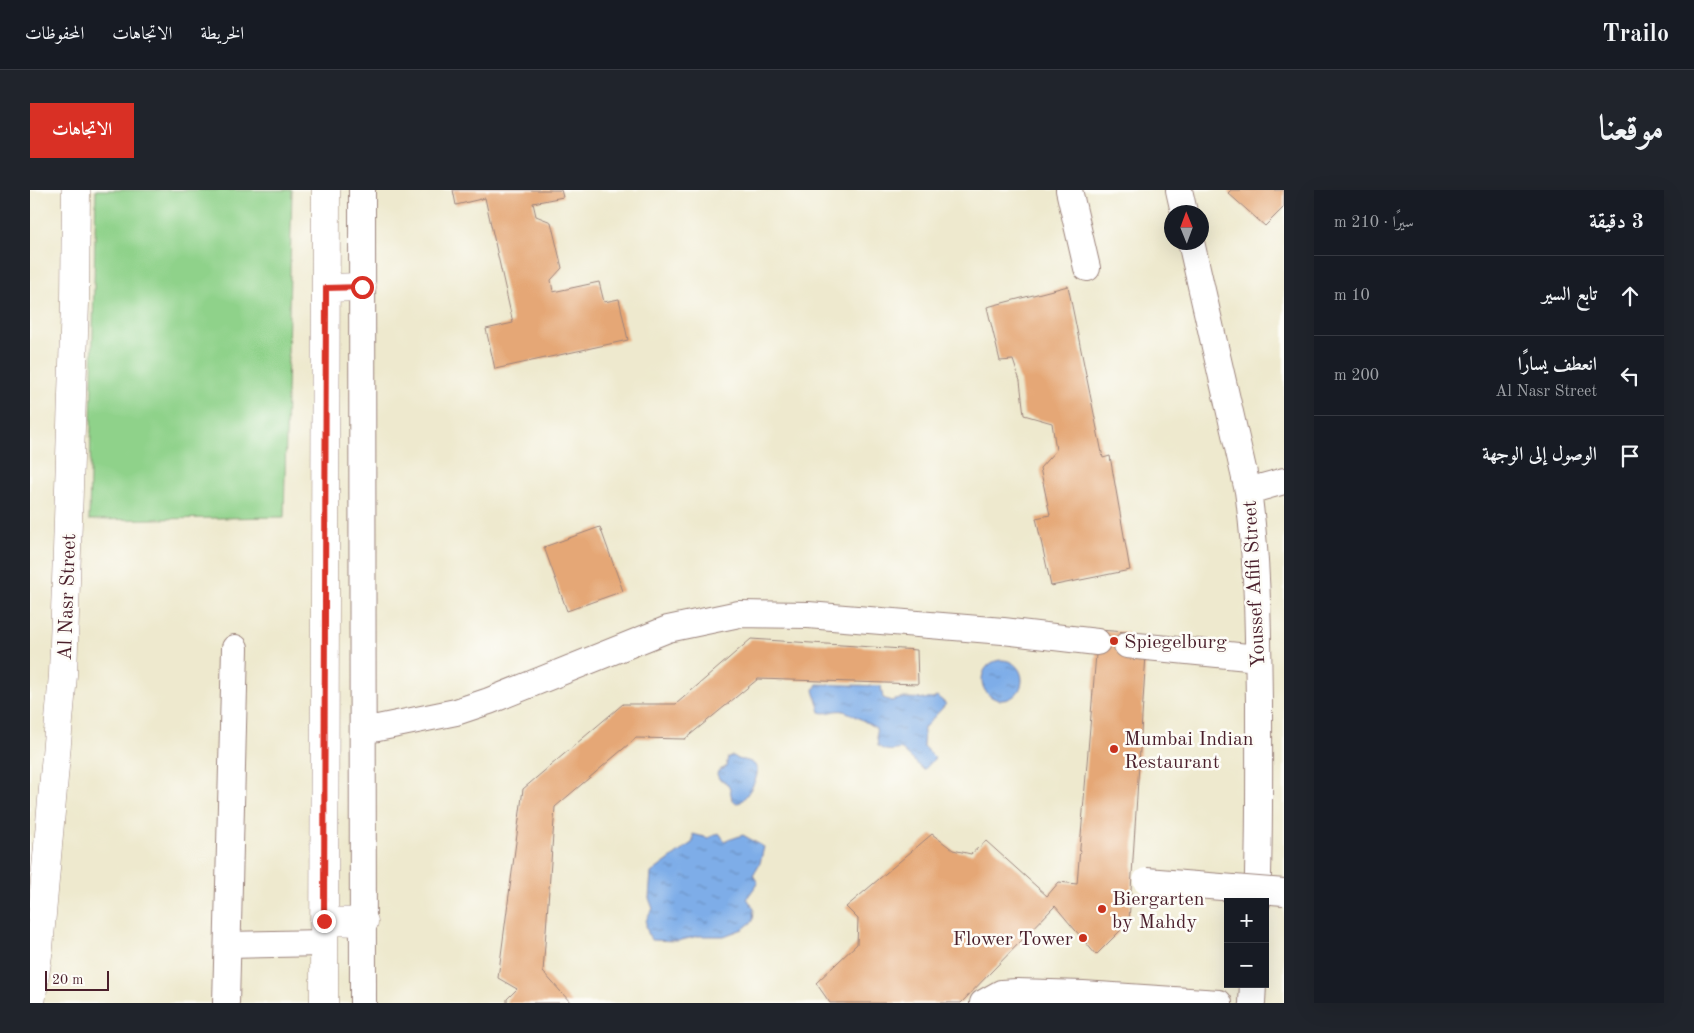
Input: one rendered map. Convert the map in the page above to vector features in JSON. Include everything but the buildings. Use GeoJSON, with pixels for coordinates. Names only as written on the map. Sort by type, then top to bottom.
{"type":"FeatureCollection","features":[{"type":"Feature","properties":{"kind":"main road","name":"Al Nasr Street"},"geometry":{"type":"LineString","coordinates":[[31,1003],[39,948],[63,675],[75,312],[76,190]]}},
{"type":"Feature","properties":{"kind":"main road"},"geometry":{"type":"LineString","coordinates":[[324,1003],[326,190]]}},
{"type":"Feature","properties":{"kind":"main road"},"geometry":{"type":"LineString","coordinates":[[326,288],[362,287]]}},
{"type":"Feature","properties":{"kind":"main road"},"geometry":{"type":"LineString","coordinates":[[324,932],[364,922]]}},
{"type":"Feature","properties":{"kind":"street"},"geometry":{"type":"LineString","coordinates":[[362,190],[364,1003]]}},
{"type":"Feature","properties":{"kind":"street"},"geometry":{"type":"LineString","coordinates":[[1069,190],[1087,268]]}},
{"type":"Feature","properties":{"kind":"street"},"geometry":{"type":"LineString","coordinates":[[1179,190],[1182,205]]}},
{"type":"Feature","properties":{"kind":"street","name":"Youssef Afifi Street"},"geometry":{"type":"LineString","coordinates":[[1193,250],[1248,491],[1253,522],[1257,588],[1258,658],[1259,845],[1257,898]]}},
{"type":"Feature","properties":{"kind":"street"},"geometry":{"type":"LineString","coordinates":[[1248,491],[1284,481]]}},
{"type":"Feature","properties":{"kind":"street"},"geometry":{"type":"LineString","coordinates":[[363,730],[456,712],[507,694],[668,629],[739,614],[808,615],[1004,631],[1097,642]]}},
{"type":"Feature","properties":{"kind":"street"},"geometry":{"type":"LineString","coordinates":[[1127,645],[1258,658]]}},
{"type":"Feature","properties":{"kind":"street"},"geometry":{"type":"LineString","coordinates":[[226,1003],[235,648]]}},
{"type":"Feature","properties":{"kind":"street"},"geometry":{"type":"LineString","coordinates":[[1146,881],[1284,892]]}},
{"type":"Feature","properties":{"kind":"street"},"geometry":{"type":"LineString","coordinates":[[228,945],[324,932]]}},
{"type":"Feature","properties":{"kind":"street"},"geometry":{"type":"LineString","coordinates":[[1252,1003],[1253,988]]}},
{"type":"Feature","properties":{"kind":"street"},"geometry":{"type":"LineString","coordinates":[[984,1003],[1001,993],[1017,992],[1083,994],[1219,1003]]}},
{"type":"Feature","properties":{"kind":"green space"},"geometry":{"type":"Polygon","coordinates":[[[96,190],[292,190],[284,517],[89,520],[96,190]]]}},
{"type":"Feature","properties":{"kind":"water"},"geometry":{"type":"Polygon","coordinates":[[[998,660],[1006,660],[1013,663],[1019,669],[1022,680],[1019,691],[1013,697],[1006,700],[998,700],[991,697],[985,691],[982,684],[982,676],[985,669],[991,663],[998,660]]]}},
{"type":"Feature","properties":{"kind":"water"},"geometry":{"type":"Polygon","coordinates":[[[817,684],[881,686],[883,698],[891,701],[904,698],[933,699],[937,696],[946,704],[924,728],[923,746],[935,758],[924,770],[901,749],[889,751],[878,746],[876,728],[852,714],[844,711],[820,712],[814,690],[817,684]]]}},
{"type":"Feature","properties":{"kind":"water"},"geometry":{"type":"Polygon","coordinates":[[[733,756],[754,764],[757,769],[752,787],[741,802],[737,803],[732,800],[730,790],[719,779],[717,774],[718,771],[726,767],[728,757],[733,756]]]}},
{"type":"Feature","properties":{"kind":"water"},"geometry":{"type":"Polygon","coordinates":[[[719,833],[725,841],[743,835],[764,847],[760,863],[753,875],[758,883],[747,898],[754,909],[753,921],[743,929],[724,936],[698,936],[678,941],[651,940],[647,931],[646,920],[653,909],[649,898],[651,873],[693,842],[693,834],[708,838],[719,833]]]}},
{"type":"Feature","properties":{"kind":"place","name":"Spiegelburg"},"geometry":{"type":"Point","coordinates":[1114,641]}},
{"type":"Feature","properties":{"kind":"place","name":"Mumbai Indian Restaurant"},"geometry":{"type":"Point","coordinates":[1114,749]}},
{"type":"Feature","properties":{"kind":"place","name":"Biergarten by Mahdy"},"geometry":{"type":"Point","coordinates":[1102,909]}},
{"type":"Feature","properties":{"kind":"place","name":"Flower Tower"},"geometry":{"type":"Point","coordinates":[1083,938]}},
{"type":"Feature","properties":{"kind":"route"},"geometry":{"type":"LineString","coordinates":[[324,921],[326,288],[362,287]]}}]}
